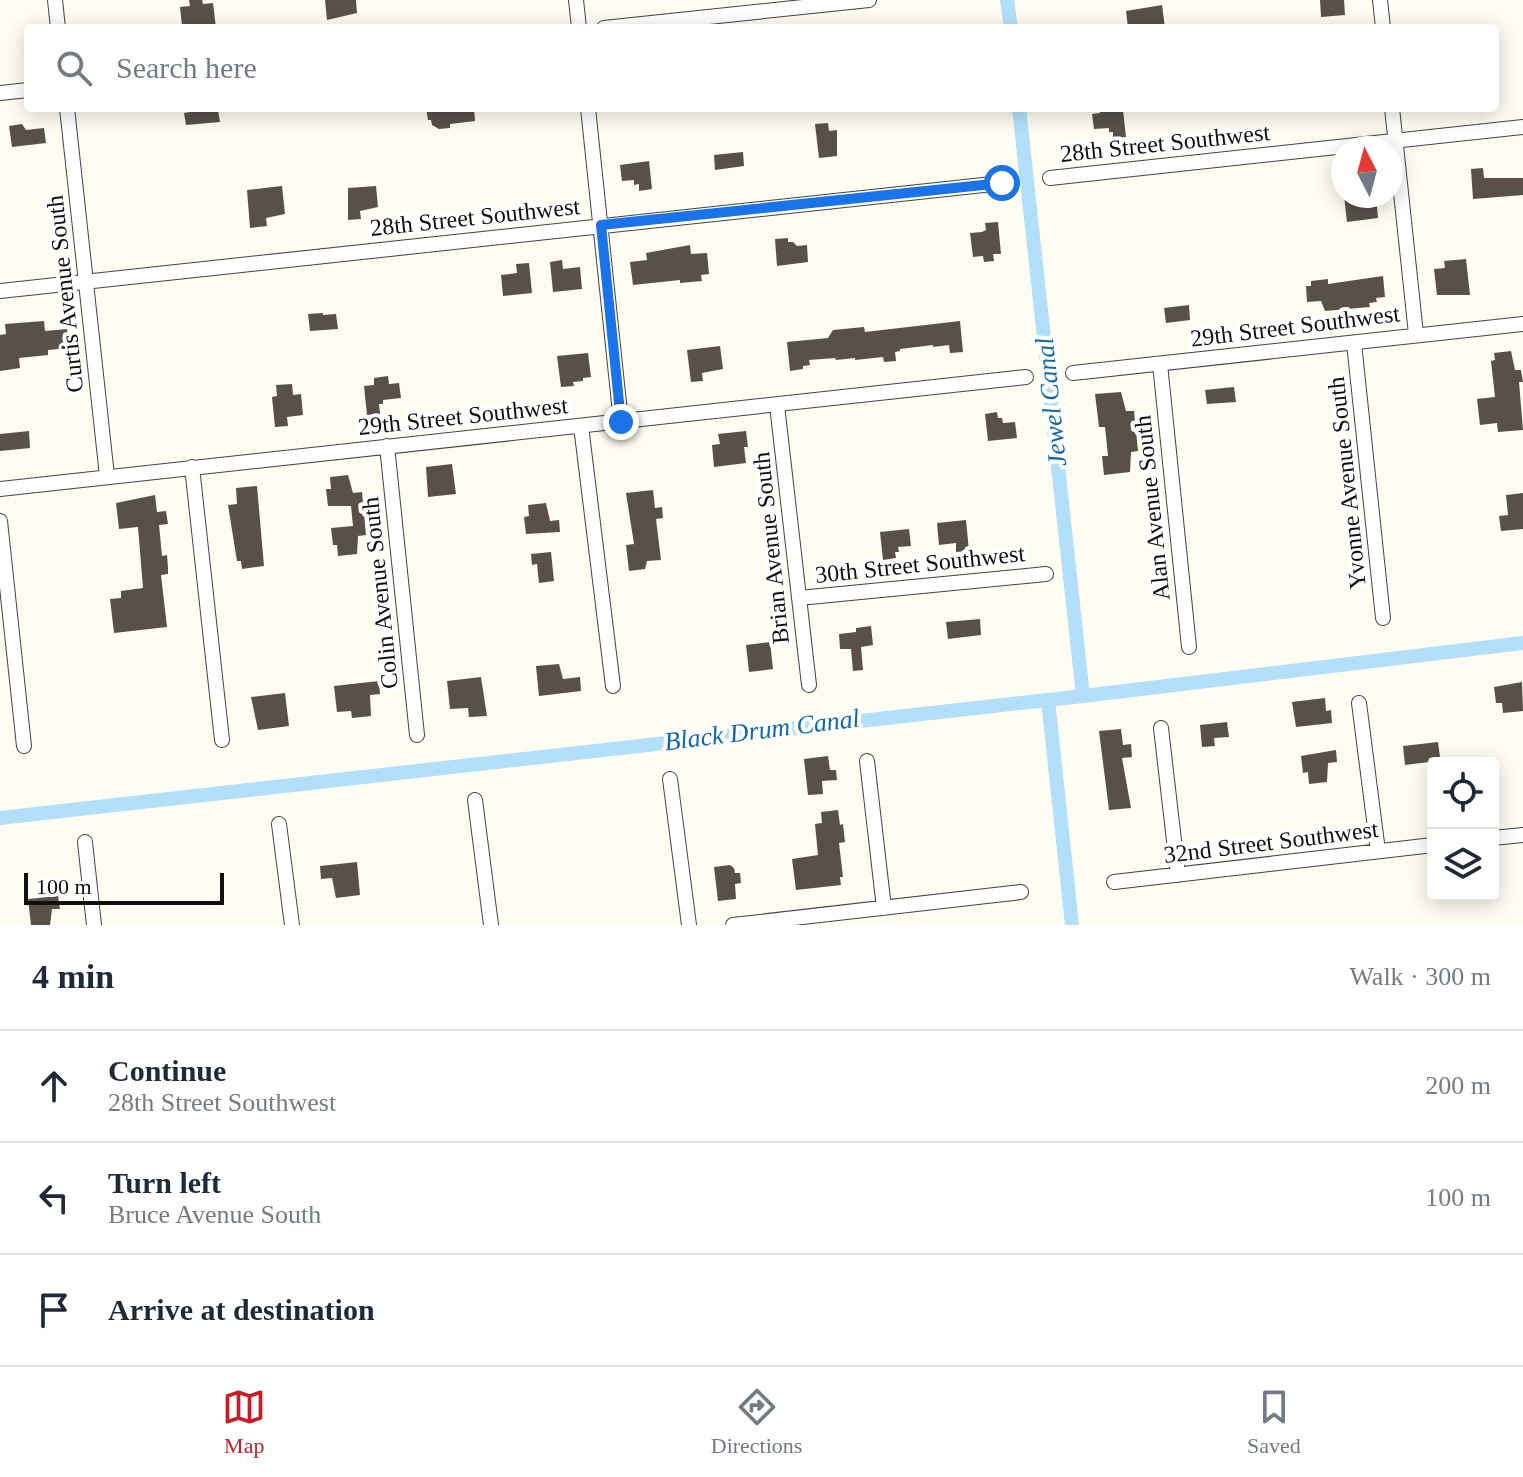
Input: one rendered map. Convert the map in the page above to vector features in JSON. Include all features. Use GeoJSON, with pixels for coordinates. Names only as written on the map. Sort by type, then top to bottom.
{"type":"FeatureCollection","features":[{"type":"Feature","properties":{"kind":"street"},"geometry":{"type":"LineString","coordinates":[[55,0],[58,24]]}},
{"type":"Feature","properties":{"kind":"street"},"geometry":{"type":"LineString","coordinates":[[576,0],[579,24]]}},
{"type":"Feature","properties":{"kind":"street"},"geometry":{"type":"LineString","coordinates":[[642,24],[869,0]]}},
{"type":"Feature","properties":{"kind":"street"},"geometry":{"type":"LineString","coordinates":[[1380,0],[1383,24]]}},
{"type":"Feature","properties":{"kind":"street"},"geometry":{"type":"LineString","coordinates":[[0,93],[24,90]]}},
{"type":"Feature","properties":{"kind":"street","name":"Curtis Avenue South"},"geometry":{"type":"LineString","coordinates":[[67,112],[107,476]]}},
{"type":"Feature","properties":{"kind":"street"},"geometry":{"type":"LineString","coordinates":[[588,112],[621,422]]}},
{"type":"Feature","properties":{"kind":"street"},"geometry":{"type":"LineString","coordinates":[[1392,112],[1395,136]]}},
{"type":"Feature","properties":{"kind":"street","name":"28th Street Southwest"},"geometry":{"type":"LineString","coordinates":[[1403,140],[1523,127]]}},
{"type":"Feature","properties":{"kind":"street","name":"28th Street Southwest"},"geometry":{"type":"LineString","coordinates":[[1050,178],[1331,148]]}},
{"type":"Feature","properties":{"kind":"street","name":"28th Street Southwest"},"geometry":{"type":"LineString","coordinates":[[0,291],[1002,183]]}},
{"type":"Feature","properties":{"kind":"street"},"geometry":{"type":"LineString","coordinates":[[1403,208],[1416,334]]}},
{"type":"Feature","properties":{"kind":"street","name":"29th Street Southwest"},"geometry":{"type":"LineString","coordinates":[[1073,373],[1523,324]]}},
{"type":"Feature","properties":{"kind":"street","name":"Yvonne Avenue South"},"geometry":{"type":"LineString","coordinates":[[1354,343],[1383,618]]}},
{"type":"Feature","properties":{"kind":"street","name":"Alan Avenue South"},"geometry":{"type":"LineString","coordinates":[[1160,364],[1189,647]]}},
{"type":"Feature","properties":{"kind":"street","name":"29th Street Southwest"},"geometry":{"type":"LineString","coordinates":[[0,489],[1026,377]]}},
{"type":"Feature","properties":{"kind":"street","name":"Brian Avenue South"},"geometry":{"type":"LineString","coordinates":[[777,405],[809,685]]}},
{"type":"Feature","properties":{"kind":"street"},"geometry":{"type":"LineString","coordinates":[[581,426],[613,686]]}},
{"type":"Feature","properties":{"kind":"street","name":"Colin Avenue South"},"geometry":{"type":"LineString","coordinates":[[387,446],[417,735]]}},
{"type":"Feature","properties":{"kind":"street"},"geometry":{"type":"LineString","coordinates":[[192,467],[222,740]]}},
{"type":"Feature","properties":{"kind":"street"},"geometry":{"type":"LineString","coordinates":[[0,521],[24,746]]}},
{"type":"Feature","properties":{"kind":"street","name":"30th Street Southwest"},"geometry":{"type":"LineString","coordinates":[[799,598],[1046,574]]}},
{"type":"Feature","properties":{"kind":"street"},"geometry":{"type":"LineString","coordinates":[[1359,703],[1378,851]]}},
{"type":"Feature","properties":{"kind":"street"},"geometry":{"type":"LineString","coordinates":[[1161,728],[1178,875]]}},
{"type":"Feature","properties":{"kind":"street"},"geometry":{"type":"LineString","coordinates":[[867,761],[884,908]]}},
{"type":"Feature","properties":{"kind":"street"},"geometry":{"type":"LineString","coordinates":[[670,779],[689,925]]}},
{"type":"Feature","properties":{"kind":"street"},"geometry":{"type":"LineString","coordinates":[[475,800],[491,925]]}},
{"type":"Feature","properties":{"kind":"street"},"geometry":{"type":"LineString","coordinates":[[279,824],[292,925]]}},
{"type":"Feature","properties":{"kind":"street"},"geometry":{"type":"LineString","coordinates":[[1499,837],[1523,835]]}},
{"type":"Feature","properties":{"kind":"street"},"geometry":{"type":"LineString","coordinates":[[85,842],[94,925]]}},
{"type":"Feature","properties":{"kind":"street","name":"32nd Street Southwest"},"geometry":{"type":"LineString","coordinates":[[1114,882],[1427,846]]}},
{"type":"Feature","properties":{"kind":"street"},"geometry":{"type":"LineString","coordinates":[[733,925],[1021,892]]}},
{"type":"Feature","properties":{"kind":"building"},"geometry":{"type":"Polygon","coordinates":[[[189,0],[213,3],[216,24],[182,24],[180,7],[190,6],[189,0]]]}},
{"type":"Feature","properties":{"kind":"building"},"geometry":{"type":"Polygon","coordinates":[[[325,0],[356,0],[357,13],[327,20],[325,0]]]}},
{"type":"Feature","properties":{"kind":"building"},"geometry":{"type":"Polygon","coordinates":[[[1320,0],[1344,0],[1345,15],[1321,17],[1320,0]]]}},
{"type":"Feature","properties":{"kind":"building"},"geometry":{"type":"Polygon","coordinates":[[[1162,5],[1164,24],[1128,24],[1126,11],[1162,5]]]}},
{"type":"Feature","properties":{"kind":"building"},"geometry":{"type":"Polygon","coordinates":[[[218,112],[220,122],[186,125],[184,113],[218,112]]]}},
{"type":"Feature","properties":{"kind":"building"},"geometry":{"type":"Polygon","coordinates":[[[427,112],[474,112],[475,121],[450,124],[450,128],[439,129],[428,120],[427,112]]]}},
{"type":"Feature","properties":{"kind":"building"},"geometry":{"type":"Polygon","coordinates":[[[1123,112],[1126,137],[1113,138],[1109,128],[1094,129],[1092,114],[1123,112]]]}},
{"type":"Feature","properties":{"kind":"building"},"geometry":{"type":"Polygon","coordinates":[[[828,123],[829,131],[837,130],[837,156],[819,158],[815,124],[828,123]]]}},
{"type":"Feature","properties":{"kind":"building"},"geometry":{"type":"Polygon","coordinates":[[[22,124],[26,130],[44,128],[46,143],[12,147],[9,126],[22,124]]]}},
{"type":"Feature","properties":{"kind":"building"},"geometry":{"type":"Polygon","coordinates":[[[743,152],[744,166],[715,170],[714,155],[743,152]]]}},
{"type":"Feature","properties":{"kind":"building"},"geometry":{"type":"Polygon","coordinates":[[[649,161],[652,189],[639,191],[639,184],[634,185],[634,180],[622,181],[620,165],[649,161]]]}},
{"type":"Feature","properties":{"kind":"building"},"geometry":{"type":"Polygon","coordinates":[[[1483,168],[1484,178],[1523,178],[1523,195],[1473,199],[1471,169],[1483,168]]]}},
{"type":"Feature","properties":{"kind":"building"},"geometry":{"type":"Polygon","coordinates":[[[282,186],[285,214],[266,218],[267,226],[250,228],[247,190],[282,186]]]}},
{"type":"Feature","properties":{"kind":"building"},"geometry":{"type":"Polygon","coordinates":[[[376,186],[378,207],[360,211],[361,219],[348,220],[348,188],[376,186]]]}},
{"type":"Feature","properties":{"kind":"building"},"geometry":{"type":"Polygon","coordinates":[[[1345,208],[1377,208],[1378,218],[1347,222],[1345,208]]]}},
{"type":"Feature","properties":{"kind":"building"},"geometry":{"type":"Polygon","coordinates":[[[998,222],[1001,254],[993,254],[994,261],[984,262],[983,256],[973,257],[970,233],[986,230],[985,223],[998,222]]]}},
{"type":"Feature","properties":{"kind":"building"},"geometry":{"type":"Polygon","coordinates":[[[788,238],[788,242],[797,246],[807,245],[808,262],[777,266],[775,239],[788,238]]]}},
{"type":"Feature","properties":{"kind":"building"},"geometry":{"type":"Polygon","coordinates":[[[690,245],[691,254],[707,253],[709,274],[701,275],[702,281],[633,285],[630,262],[647,260],[646,253],[690,245]]]}},
{"type":"Feature","properties":{"kind":"building"},"geometry":{"type":"Polygon","coordinates":[[[1466,259],[1470,295],[1437,295],[1434,269],[1445,268],[1444,261],[1466,259]]]}},
{"type":"Feature","properties":{"kind":"building"},"geometry":{"type":"Polygon","coordinates":[[[562,260],[563,269],[580,267],[582,289],[553,292],[550,262],[562,260]]]}},
{"type":"Feature","properties":{"kind":"building"},"geometry":{"type":"Polygon","coordinates":[[[529,263],[532,293],[503,296],[501,275],[517,273],[516,264],[529,263]]]}},
{"type":"Feature","properties":{"kind":"building"},"geometry":{"type":"Polygon","coordinates":[[[1383,276],[1385,297],[1376,298],[1377,302],[1369,303],[1370,307],[1325,311],[1321,301],[1307,302],[1306,286],[1311,286],[1311,281],[1328,279],[1328,284],[1383,276]]]}},
{"type":"Feature","properties":{"kind":"building"},"geometry":{"type":"Polygon","coordinates":[[[1189,305],[1190,320],[1166,323],[1164,308],[1189,305]]]}},
{"type":"Feature","properties":{"kind":"building"},"geometry":{"type":"Polygon","coordinates":[[[308,314],[336,314],[338,329],[310,331],[308,314]]]}},
{"type":"Feature","properties":{"kind":"building"},"geometry":{"type":"Polygon","coordinates":[[[44,321],[45,331],[67,329],[69,348],[48,350],[48,355],[19,358],[20,368],[0,371],[0,335],[6,334],[5,324],[44,321]]]}},
{"type":"Feature","properties":{"kind":"building"},"geometry":{"type":"Polygon","coordinates":[[[960,321],[963,352],[950,353],[949,345],[933,345],[900,349],[895,352],[896,361],[884,362],[883,357],[809,360],[810,365],[790,371],[787,342],[828,338],[833,330],[864,327],[865,332],[960,321]]]}},
{"type":"Feature","properties":{"kind":"building"},"geometry":{"type":"Polygon","coordinates":[[[720,346],[723,369],[702,373],[703,381],[691,382],[687,350],[720,346]]]}},
{"type":"Feature","properties":{"kind":"building"},"geometry":{"type":"Polygon","coordinates":[[[1511,351],[1515,370],[1521,370],[1523,382],[1519,382],[1523,430],[1498,432],[1497,423],[1480,425],[1477,399],[1495,397],[1491,361],[1495,360],[1494,353],[1511,351]]]}},
{"type":"Feature","properties":{"kind":"building"},"geometry":{"type":"Polygon","coordinates":[[[588,353],[591,377],[573,382],[574,386],[561,387],[557,356],[588,353]]]}},
{"type":"Feature","properties":{"kind":"building"},"geometry":{"type":"Polygon","coordinates":[[[388,376],[389,384],[399,383],[401,398],[383,400],[383,404],[379,404],[380,414],[367,415],[364,386],[374,385],[374,378],[388,376]]]}},
{"type":"Feature","properties":{"kind":"building"},"geometry":{"type":"Polygon","coordinates":[[[292,384],[293,395],[301,394],[303,415],[287,417],[288,426],[275,427],[272,397],[277,396],[276,385],[292,384]]]}},
{"type":"Feature","properties":{"kind":"building"},"geometry":{"type":"Polygon","coordinates":[[[1234,387],[1236,402],[1207,404],[1205,390],[1234,387]]]}},
{"type":"Feature","properties":{"kind":"building"},"geometry":{"type":"Polygon","coordinates":[[[1121,392],[1126,411],[1134,411],[1138,451],[1131,452],[1130,472],[1104,475],[1102,456],[1108,456],[1105,427],[1099,427],[1095,394],[1121,392]]]}},
{"type":"Feature","properties":{"kind":"building"},"geometry":{"type":"Polygon","coordinates":[[[997,412],[1003,423],[1015,422],[1017,438],[988,441],[985,414],[997,412]]]}},
{"type":"Feature","properties":{"kind":"building"},"geometry":{"type":"Polygon","coordinates":[[[29,431],[30,448],[0,451],[0,434],[29,431]]]}},
{"type":"Feature","properties":{"kind":"building"},"geometry":{"type":"Polygon","coordinates":[[[746,431],[746,463],[714,467],[712,445],[720,444],[718,434],[746,431]]]}},
{"type":"Feature","properties":{"kind":"building"},"geometry":{"type":"Polygon","coordinates":[[[452,464],[456,494],[428,497],[426,467],[452,464]]]}},
{"type":"Feature","properties":{"kind":"building"},"geometry":{"type":"Polygon","coordinates":[[[348,475],[353,493],[362,492],[366,535],[358,536],[357,554],[338,556],[331,528],[353,526],[351,506],[328,506],[326,489],[331,489],[330,477],[348,475]]]}},
{"type":"Feature","properties":{"kind":"building"},"geometry":{"type":"Polygon","coordinates":[[[257,486],[264,566],[242,569],[241,561],[237,561],[228,505],[237,504],[236,488],[257,486]]]}},
{"type":"Feature","properties":{"kind":"building"},"geometry":{"type":"Polygon","coordinates":[[[653,490],[655,508],[662,507],[663,518],[656,519],[661,560],[647,561],[645,569],[629,571],[626,545],[634,544],[626,493],[653,490]]]}},
{"type":"Feature","properties":{"kind":"building"},"geometry":{"type":"Polygon","coordinates":[[[1523,493],[1523,529],[1501,531],[1499,516],[1508,515],[1506,495],[1523,493]]]}},
{"type":"Feature","properties":{"kind":"building"},"geometry":{"type":"Polygon","coordinates":[[[155,495],[157,512],[166,511],[168,524],[159,525],[162,556],[167,555],[168,574],[161,575],[167,627],[114,633],[110,599],[121,598],[121,591],[143,588],[138,527],[119,529],[116,503],[155,495]]]}},
{"type":"Feature","properties":{"kind":"building"},"geometry":{"type":"Polygon","coordinates":[[[546,503],[550,521],[559,520],[560,532],[526,534],[524,517],[529,516],[528,505],[546,503]]]}},
{"type":"Feature","properties":{"kind":"building"},"geometry":{"type":"Polygon","coordinates":[[[966,520],[969,551],[956,552],[956,543],[939,545],[937,523],[966,520]]]}},
{"type":"Feature","properties":{"kind":"building"},"geometry":{"type":"Polygon","coordinates":[[[909,529],[911,546],[898,547],[896,558],[883,560],[880,532],[909,529]]]}},
{"type":"Feature","properties":{"kind":"building"},"geometry":{"type":"Polygon","coordinates":[[[551,552],[554,581],[539,583],[537,564],[532,565],[531,554],[551,552]]]}},
{"type":"Feature","properties":{"kind":"building"},"geometry":{"type":"Polygon","coordinates":[[[980,619],[981,635],[948,639],[946,622],[980,619]]]}},
{"type":"Feature","properties":{"kind":"building"},"geometry":{"type":"Polygon","coordinates":[[[871,626],[873,645],[861,647],[863,670],[853,671],[851,649],[840,649],[839,634],[871,626]]]}},
{"type":"Feature","properties":{"kind":"building"},"geometry":{"type":"Polygon","coordinates":[[[770,642],[773,669],[749,672],[746,645],[770,642]]]}},
{"type":"Feature","properties":{"kind":"building"},"geometry":{"type":"Polygon","coordinates":[[[559,664],[563,679],[580,677],[581,691],[539,696],[536,666],[559,664]]]}},
{"type":"Feature","properties":{"kind":"building"},"geometry":{"type":"Polygon","coordinates":[[[481,677],[487,716],[469,717],[468,708],[450,709],[447,681],[481,677]]]}},
{"type":"Feature","properties":{"kind":"building"},"geometry":{"type":"Polygon","coordinates":[[[379,681],[380,694],[370,695],[371,716],[352,718],[351,711],[337,712],[334,686],[379,681]]]}},
{"type":"Feature","properties":{"kind":"building"},"geometry":{"type":"Polygon","coordinates":[[[1522,682],[1523,711],[1503,713],[1502,703],[1496,703],[1494,687],[1522,682]]]}},
{"type":"Feature","properties":{"kind":"building"},"geometry":{"type":"Polygon","coordinates":[[[285,693],[289,726],[258,730],[251,697],[285,693]]]}},
{"type":"Feature","properties":{"kind":"building"},"geometry":{"type":"Polygon","coordinates":[[[1325,698],[1326,711],[1331,710],[1332,723],[1296,727],[1292,702],[1325,698]]]}},
{"type":"Feature","properties":{"kind":"building"},"geometry":{"type":"Polygon","coordinates":[[[1227,722],[1229,737],[1214,738],[1215,746],[1202,747],[1200,725],[1227,722]]]}},
{"type":"Feature","properties":{"kind":"building"},"geometry":{"type":"Polygon","coordinates":[[[1121,729],[1123,745],[1131,744],[1132,757],[1122,758],[1131,808],[1109,810],[1099,731],[1121,729]]]}},
{"type":"Feature","properties":{"kind":"building"},"geometry":{"type":"Polygon","coordinates":[[[1438,742],[1440,757],[1427,757],[1427,762],[1405,765],[1403,746],[1438,742]]]}},
{"type":"Feature","properties":{"kind":"building"},"geometry":{"type":"Polygon","coordinates":[[[1336,750],[1337,762],[1328,763],[1327,782],[1309,784],[1308,772],[1303,773],[1301,756],[1336,750]]]}},
{"type":"Feature","properties":{"kind":"building"},"geometry":{"type":"Polygon","coordinates":[[[828,756],[830,770],[836,770],[837,780],[822,781],[823,794],[808,795],[804,759],[828,756]]]}},
{"type":"Feature","properties":{"kind":"building"},"geometry":{"type":"Polygon","coordinates":[[[838,810],[845,842],[839,843],[841,885],[796,890],[792,859],[818,855],[815,824],[822,823],[821,812],[838,810]]]}},
{"type":"Feature","properties":{"kind":"building"},"geometry":{"type":"Polygon","coordinates":[[[357,862],[360,895],[336,898],[332,878],[321,879],[320,866],[357,862]]]}},
{"type":"Feature","properties":{"kind":"building"},"geometry":{"type":"Polygon","coordinates":[[[730,865],[735,873],[740,873],[741,883],[735,884],[736,899],[718,901],[714,867],[730,865]]]}},
{"type":"Feature","properties":{"kind":"building"},"geometry":{"type":"Polygon","coordinates":[[[58,896],[60,909],[52,909],[50,925],[31,925],[28,899],[58,896]]]}},
{"type":"Feature","properties":{"kind":"waterway","name":"Jewel Canal"},"geometry":{"type":"LineString","coordinates":[[1007,0],[1010,24]]}},
{"type":"Feature","properties":{"kind":"waterway","name":"Jewel Canal"},"geometry":{"type":"LineString","coordinates":[[1019,112],[1083,696]]}},
{"type":"Feature","properties":{"kind":"waterway","name":"Black Drum Canal"},"geometry":{"type":"LineString","coordinates":[[0,818],[1083,696],[1523,643]]}},
{"type":"Feature","properties":{"kind":"waterway","name":"Jewel Canal"},"geometry":{"type":"LineString","coordinates":[[1048,700],[1072,925]]}},
{"type":"Feature","properties":{"kind":"route"},"geometry":{"type":"LineString","coordinates":[[621,422],[601,225],[1002,183]]}}]}
